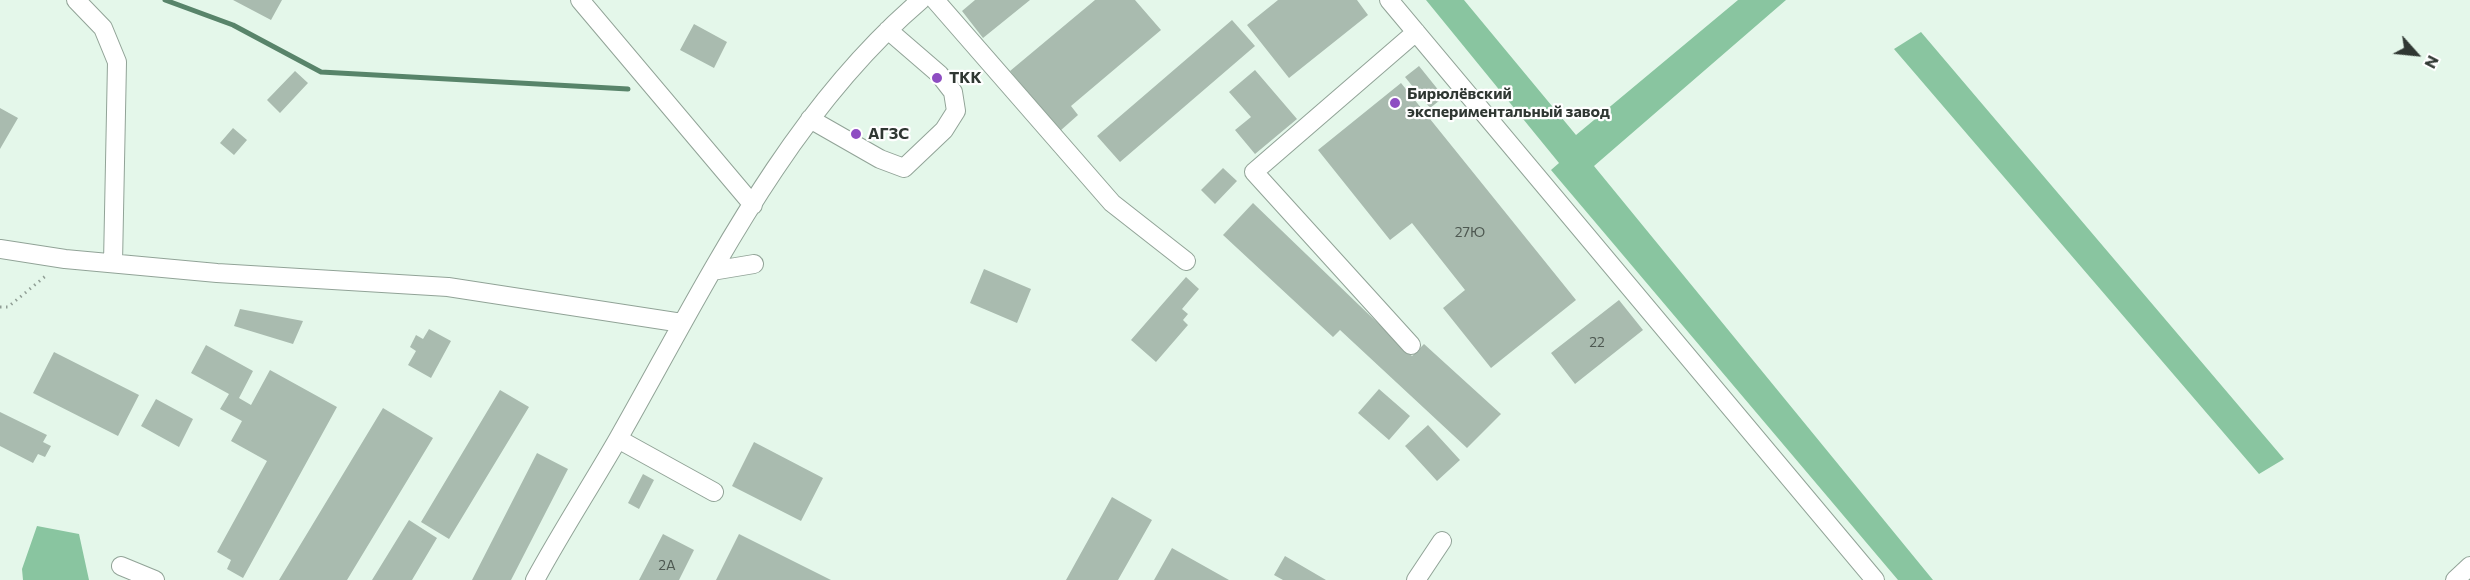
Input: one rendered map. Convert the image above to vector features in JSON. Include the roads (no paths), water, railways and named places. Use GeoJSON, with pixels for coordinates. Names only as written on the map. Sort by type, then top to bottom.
{"type":"FeatureCollection","features":[{"type":"Feature","properties":{"kind":"street"},"geometry":{"type":"LineString","coordinates":[[76,0],[103,28],[117,62],[113,263]]}},
{"type":"Feature","properties":{"kind":"street"},"geometry":{"type":"LineString","coordinates":[[580,0],[753,205]]}},
{"type":"Feature","properties":{"kind":"street"},"geometry":{"type":"LineString","coordinates":[[535,580],[618,439],[712,271],[810,119],[846,74],[888,30],[921,0]]}},
{"type":"Feature","properties":{"kind":"street"},"geometry":{"type":"LineString","coordinates":[[935,0],[1112,203],[1186,261]]}},
{"type":"Feature","properties":{"kind":"street"},"geometry":{"type":"LineString","coordinates":[[1389,0],[1875,580]]}},
{"type":"Feature","properties":{"kind":"street"},"geometry":{"type":"LineString","coordinates":[[810,119],[880,159],[904,168],[944,130],[956,111],[953,92],[939,74],[888,30]]}},
{"type":"Feature","properties":{"kind":"street"},"geometry":{"type":"LineString","coordinates":[[1412,345],[1254,172],[1416,32]]}},
{"type":"Feature","properties":{"kind":"street"},"geometry":{"type":"LineString","coordinates":[[0,249],[65,259],[217,273],[448,287],[682,323]]}},
{"type":"Feature","properties":{"kind":"street"},"geometry":{"type":"LineString","coordinates":[[712,271],[754,264]]}},
{"type":"Feature","properties":{"kind":"street"},"geometry":{"type":"LineString","coordinates":[[618,439],[714,492]]}},
{"type":"Feature","properties":{"kind":"street"},"geometry":{"type":"LineString","coordinates":[[1416,580],[1442,541]]}},
{"type":"Feature","properties":{"kind":"street"},"geometry":{"type":"LineString","coordinates":[[121,566],[155,580]]}},
{"type":"Feature","properties":{"kind":"street"},"geometry":{"type":"LineString","coordinates":[[2455,580],[2470,566]]}},
{"type":"Feature","properties":{"kind":"waterway"},"geometry":{"type":"LineString","coordinates":[[165,0],[233,25],[321,72],[628,89]]}},
{"type":"Feature","properties":{"kind":"place","name":"ТКК"},"geometry":{"type":"Point","coordinates":[937,78]}},
{"type":"Feature","properties":{"kind":"place","name":"Бирюлёвский экспериментальный завод"},"geometry":{"type":"Point","coordinates":[1395,103]}},
{"type":"Feature","properties":{"kind":"place","name":"АГЗС"},"geometry":{"type":"Point","coordinates":[856,134]}}]}
